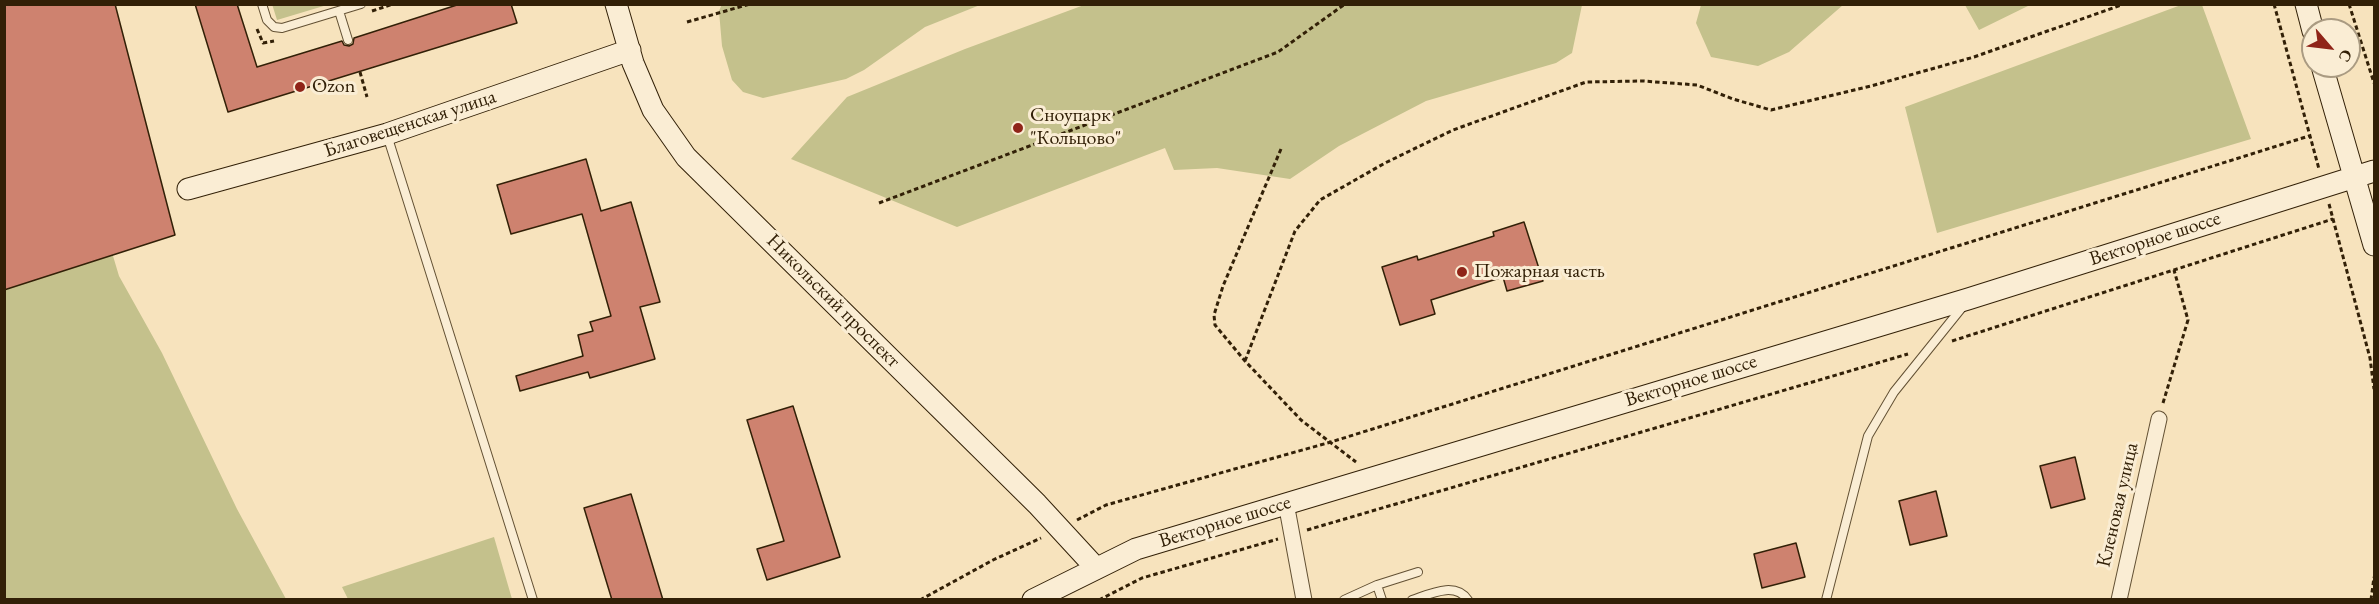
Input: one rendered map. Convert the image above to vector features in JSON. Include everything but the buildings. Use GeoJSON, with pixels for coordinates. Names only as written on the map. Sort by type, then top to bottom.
{"type":"FeatureCollection","features":[{"type":"Feature","properties":{"kind":"main road","name":"Никольский проспект"},"geometry":{"type":"LineString","coordinates":[[616,4],[630,50],[653,110],[686,157],[1061,528],[1096,568]]}},
{"type":"Feature","properties":{"kind":"main road","name":"Благовещенская улица"},"geometry":{"type":"LineString","coordinates":[[188,189],[387,134],[630,50]]}},
{"type":"Feature","properties":{"kind":"main road"},"geometry":{"type":"LineString","coordinates":[[2327,78],[2364,173],[2374,245]]}},
{"type":"Feature","properties":{"kind":"main road","name":"Векторное шоссе"},"geometry":{"type":"LineString","coordinates":[[1033,600],[1136,549],[1968,299],[2364,173]]}},
{"type":"Feature","properties":{"kind":"street","name":"Кленовая улица"},"geometry":{"type":"LineString","coordinates":[[2119,600],[2159,419]]}},
{"type":"Feature","properties":{"kind":"street"},"geometry":{"type":"LineString","coordinates":[[1286,503],[1304,600]]}},
{"type":"Feature","properties":{"kind":"lane"},"geometry":{"type":"LineString","coordinates":[[262,4],[267,20],[274,27],[282,28],[361,4]]}},
{"type":"Feature","properties":{"kind":"lane"},"geometry":{"type":"LineString","coordinates":[[339,11],[348,40]]}},
{"type":"Feature","properties":{"kind":"lane"},"geometry":{"type":"LineString","coordinates":[[387,134],[533,600]]}},
{"type":"Feature","properties":{"kind":"lane"},"geometry":{"type":"LineString","coordinates":[[1826,600],[1868,436],[1894,392],[1968,299]]}},
{"type":"Feature","properties":{"kind":"lane"},"geometry":{"type":"LineString","coordinates":[[1344,600],[1377,585],[1418,572]]}},
{"type":"Feature","properties":{"kind":"lane"},"geometry":{"type":"LineString","coordinates":[[1377,585],[1382,600]]}},
{"type":"Feature","properties":{"kind":"lane"},"geometry":{"type":"LineString","coordinates":[[1412,600],[1447,590],[1464,594],[1468,600]]}},
{"type":"Feature","properties":{"kind":"path"},"geometry":{"type":"LineString","coordinates":[[687,22],[750,4]]}},
{"type":"Feature","properties":{"kind":"path"},"geometry":{"type":"LineString","coordinates":[[879,203],[1278,52],[1345,4]]}},
{"type":"Feature","properties":{"kind":"path"},"geometry":{"type":"LineString","coordinates":[[1245,361],[1295,231],[1320,200],[1384,163],[1453,130],[1587,82],[1643,81],[1697,86],[1771,110],[1871,86],[1974,57],[2124,4]]}},
{"type":"Feature","properties":{"kind":"path"},"geometry":{"type":"LineString","coordinates":[[2349,4],[2374,83]]}},
{"type":"Feature","properties":{"kind":"path"},"geometry":{"type":"LineString","coordinates":[[360,72],[367,97]]}},
{"type":"Feature","properties":{"kind":"path"},"geometry":{"type":"LineString","coordinates":[[920,600],[993,560],[1106,505],[1331,442],[2309,136]]}},
{"type":"Feature","properties":{"kind":"path"},"geometry":{"type":"LineString","coordinates":[[1281,149],[1223,286],[1214,315],[1215,325],[1219,333],[1301,420],[1373,477]]}},
{"type":"Feature","properties":{"kind":"path"},"geometry":{"type":"LineString","coordinates":[[1099,600],[1142,578],[1562,457],[1931,347],[2333,219]]}},
{"type":"Feature","properties":{"kind":"path"},"geometry":{"type":"LineString","coordinates":[[2159,419],[2188,320],[2174,270]]}},
{"type":"Feature","properties":{"kind":"path"},"geometry":{"type":"LineString","coordinates":[[2371,600],[2374,577]]}},
{"type":"Feature","properties":{"kind":"shaded area"},"geometry":{"type":"Polygon","coordinates":[[[272,4],[327,4],[327,5],[277,20],[272,4]]]}},
{"type":"Feature","properties":{"kind":"shaded area"},"geometry":{"type":"Polygon","coordinates":[[[722,4],[980,5],[925,27],[864,70],[846,79],[763,98],[743,92],[732,80],[722,46],[719,11],[722,4]]]}},
{"type":"Feature","properties":{"kind":"shaded area"},"geometry":{"type":"Polygon","coordinates":[[[1701,4],[1843,5],[1789,52],[1758,66],[1711,57],[1696,23],[1701,4]]]}},
{"type":"Feature","properties":{"kind":"shaded area"},"geometry":{"type":"Polygon","coordinates":[[[4,5],[38,5],[119,276],[162,353],[237,509],[286,599],[5,599],[4,5]]]}},
{"type":"Feature","properties":{"kind":"shaded area","name":"Сноупарк \"Кольцово\""},"geometry":{"type":"Polygon","coordinates":[[[1084,5],[1582,5],[1572,53],[1556,63],[1426,101],[1339,146],[1290,179],[1217,168],[1174,170],[1165,148],[957,227],[791,159],[847,97],[965,49],[1084,5]]]}},
{"type":"Feature","properties":{"kind":"shaded area"},"geometry":{"type":"Polygon","coordinates":[[[1965,5],[2030,5],[1979,30],[1965,5]]]}},
{"type":"Feature","properties":{"kind":"shaded area"},"geometry":{"type":"Polygon","coordinates":[[[2181,5],[2202,5],[2251,139],[1937,233],[1905,107],[2181,5]]]}},
{"type":"Feature","properties":{"kind":"shaded area"},"geometry":{"type":"Polygon","coordinates":[[[494,537],[512,599],[348,599],[342,587],[494,537]]]}},
{"type":"Feature","properties":{"kind":"place","name":"Ozon"},"geometry":{"type":"Point","coordinates":[300,87]}},
{"type":"Feature","properties":{"kind":"place","name":"Сноупарк \"Кольцово\""},"geometry":{"type":"Point","coordinates":[1018,128]}},
{"type":"Feature","properties":{"kind":"place","name":"Пожарная часть"},"geometry":{"type":"Point","coordinates":[1462,272]}}]}
